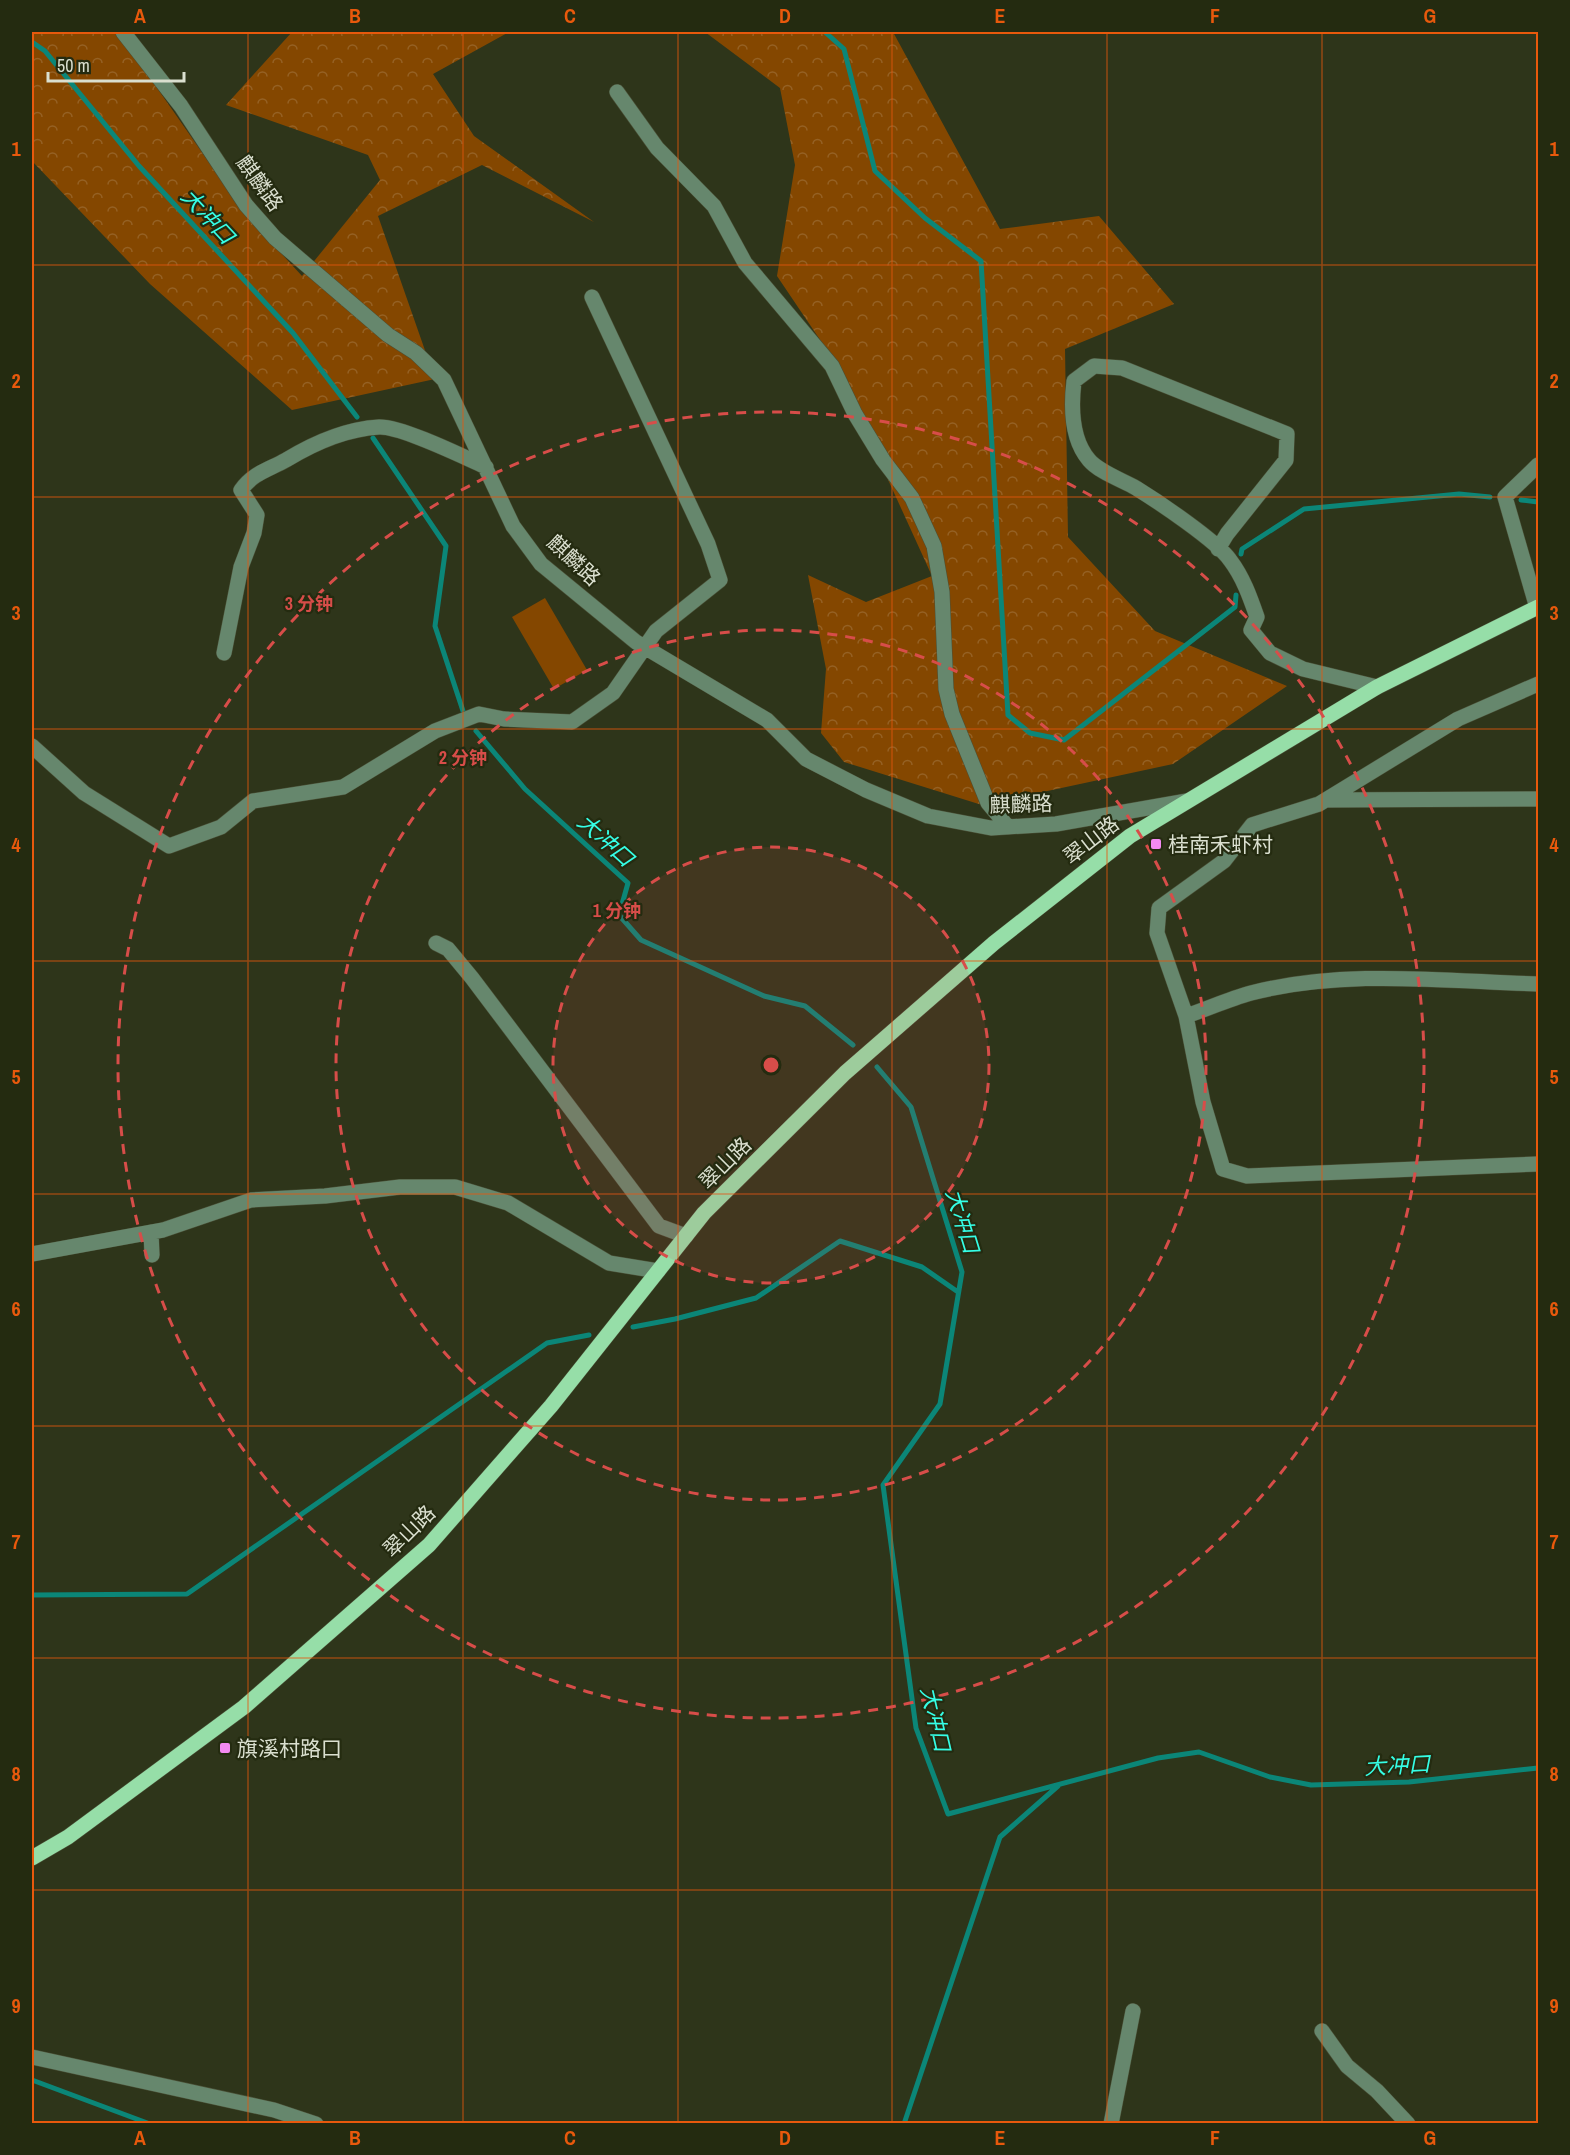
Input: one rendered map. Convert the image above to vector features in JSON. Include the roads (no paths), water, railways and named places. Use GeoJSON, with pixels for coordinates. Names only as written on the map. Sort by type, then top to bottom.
{"type":"FeatureCollection","features":[{"type":"Feature","properties":{"kind":"main road","name":"翠山路"},"geometry":{"type":"LineString","coordinates":[[32,1858],[68,1837],[244,1707],[429,1545],[551,1406],[704,1213],[845,1073],[968,966],[1130,836],[1377,687],[1538,607]]}},
{"type":"Feature","properties":{"kind":"street","name":"麒麟路"},"geometry":{"type":"LineString","coordinates":[[123,32],[181,106],[246,205],[275,238],[388,335],[416,353],[444,380],[513,526],[541,564],[644,647],[767,720],[806,759],[866,790],[927,816],[991,828],[1056,824],[1187,801]]}},
{"type":"Feature","properties":{"kind":"street"},"geometry":{"type":"LineString","coordinates":[[617,92],[657,148],[714,207],[745,263],[832,366],[855,414],[883,460],[912,498],[934,546],[942,592],[946,689],[952,714],[988,803],[1008,827]]}},
{"type":"Feature","properties":{"kind":"street"},"geometry":{"type":"LineString","coordinates":[[32,746],[84,793],[169,846],[221,827],[253,801],[343,787],[435,731],[479,714],[504,719],[572,722],[613,693],[644,647],[664,623],[720,580],[708,544],[592,297]]}},
{"type":"Feature","properties":{"kind":"street"},"geometry":{"type":"LineString","coordinates":[[1218,549],[1227,534],[1286,460],[1287,434],[1122,368],[1094,366],[1074,381],[1071,403],[1077,437],[1089,460],[1158,502],[1218,549],[1229,557],[1246,586],[1257,617],[1251,630],[1270,653],[1303,669],[1377,687]]}},
{"type":"Feature","properties":{"kind":"street"},"geometry":{"type":"LineString","coordinates":[[224,653],[241,567],[254,533],[257,515],[241,490],[250,477],[284,461],[309,445],[345,433],[381,427],[424,440],[486,467]]}},
{"type":"Feature","properties":{"kind":"street"},"geometry":{"type":"LineString","coordinates":[[1538,607],[1505,497],[1539,465]]}},
{"type":"Feature","properties":{"kind":"street"},"geometry":{"type":"LineString","coordinates":[[1539,684],[1458,719],[1325,800],[1252,825],[1224,861],[1159,908],[1157,933],[1186,1016],[1203,1102],[1223,1169],[1247,1176],[1539,1164]]}},
{"type":"Feature","properties":{"kind":"street"},"geometry":{"type":"LineString","coordinates":[[1325,800],[1539,799]]}},
{"type":"Feature","properties":{"kind":"street"},"geometry":{"type":"LineString","coordinates":[[436,943],[448,949],[472,978],[659,1226],[686,1236]]}},
{"type":"Feature","properties":{"kind":"street"},"geometry":{"type":"LineString","coordinates":[[1186,1016],[1250,993],[1311,983],[1409,977],[1539,984]]}},
{"type":"Feature","properties":{"kind":"street"},"geometry":{"type":"LineString","coordinates":[[32,1254],[152,1232],[251,1200],[325,1196],[400,1186],[455,1188],[508,1203],[609,1263],[658,1271]]}},
{"type":"Feature","properties":{"kind":"street"},"geometry":{"type":"LineString","coordinates":[[152,1232],[152,1255]]}},
{"type":"Feature","properties":{"kind":"street"},"geometry":{"type":"LineString","coordinates":[[1112,2124],[1133,2011]]}},
{"type":"Feature","properties":{"kind":"street"},"geometry":{"type":"LineString","coordinates":[[1322,2031],[1347,2066],[1377,2091],[1408,2124]]}},
{"type":"Feature","properties":{"kind":"street"},"geometry":{"type":"LineString","coordinates":[[32,2057],[274,2110],[316,2124]]}},
{"type":"Feature","properties":{"kind":"waterway"},"geometry":{"type":"LineString","coordinates":[[825,32],[844,49],[875,171],[925,218],[981,261],[1008,715],[1030,733],[1064,740],[1235,607],[1236,595]]}},
{"type":"Feature","properties":{"kind":"waterway","name":"大冲口"},"geometry":{"type":"LineString","coordinates":[[32,42],[45,51],[139,166],[293,333],[357,417]]}},
{"type":"Feature","properties":{"kind":"waterway","name":"大冲口"},"geometry":{"type":"LineString","coordinates":[[373,438],[446,546],[435,626],[465,717]]}},
{"type":"Feature","properties":{"kind":"waterway"},"geometry":{"type":"LineString","coordinates":[[1241,554],[1242,549],[1304,509],[1459,494],[1490,497]]}},
{"type":"Feature","properties":{"kind":"waterway"},"geometry":{"type":"LineString","coordinates":[[1521,500],[1538,502]]}},
{"type":"Feature","properties":{"kind":"waterway","name":"大冲口"},"geometry":{"type":"LineString","coordinates":[[476,731],[525,789],[628,883],[619,915],[641,940],[764,996],[805,1006],[853,1045]]}},
{"type":"Feature","properties":{"kind":"waterway","name":"大冲口"},"geometry":{"type":"LineString","coordinates":[[877,1067],[911,1107],[962,1272],[940,1404],[883,1485],[916,1728],[948,1814],[1158,1758],[1199,1752],[1270,1777],[1311,1785],[1409,1782],[1538,1768]]}},
{"type":"Feature","properties":{"kind":"waterway"},"geometry":{"type":"LineString","coordinates":[[633,1327],[675,1319],[756,1298],[840,1241],[922,1267],[958,1292]]}},
{"type":"Feature","properties":{"kind":"waterway"},"geometry":{"type":"LineString","coordinates":[[32,1595],[187,1594],[547,1343],[589,1335]]}},
{"type":"Feature","properties":{"kind":"waterway"},"geometry":{"type":"LineString","coordinates":[[904,2124],[1000,1837],[1058,1786]]}},
{"type":"Feature","properties":{"kind":"waterway"},"geometry":{"type":"LineString","coordinates":[[32,2080],[150,2124]]}},
{"type":"Feature","properties":{"kind":"place","name":"桂南禾虾村"},"geometry":{"type":"Point","coordinates":[1156,844]}},
{"type":"Feature","properties":{"kind":"place","name":"旗溪村路口"},"geometry":{"type":"Point","coordinates":[225,1748]}}]}
